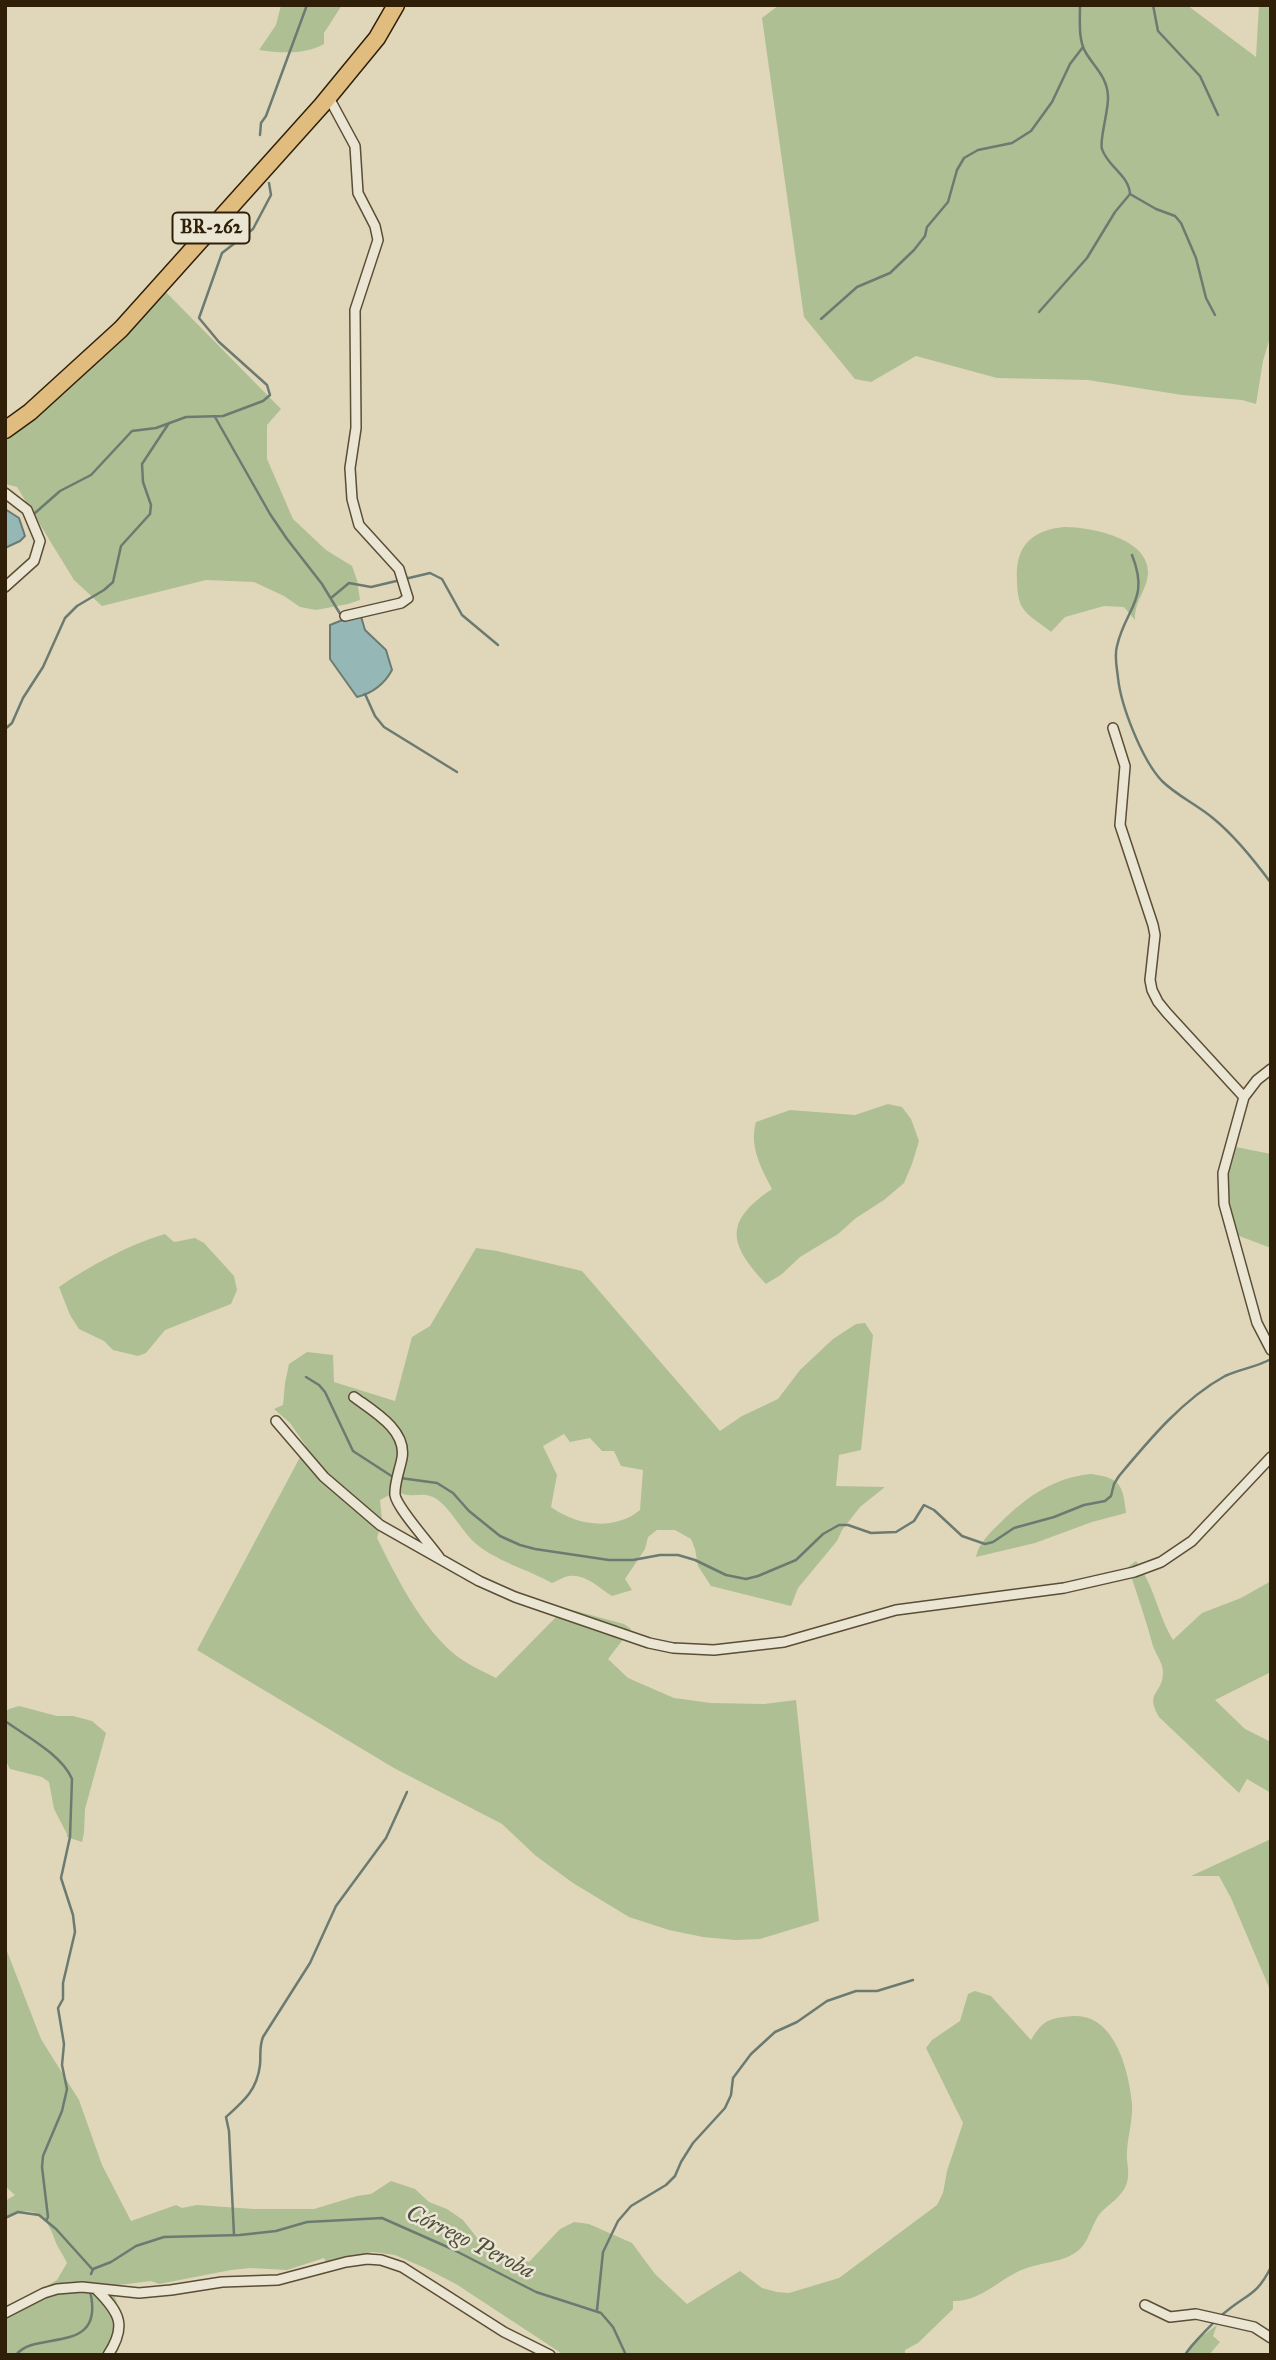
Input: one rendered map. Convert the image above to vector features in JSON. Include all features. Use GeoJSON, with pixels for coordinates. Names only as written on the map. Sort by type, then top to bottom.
{"type":"FeatureCollection","features":[{"type":"Feature","properties":{"kind":"highway","name":"BR-262"},"geometry":{"type":"LineString","coordinates":[[5,430],[30,412],[121,329],[328,96],[377,38],[396,5]]}},
{"type":"Feature","properties":{"kind":"street"},"geometry":{"type":"LineString","coordinates":[[328,96],[355,146],[358,193],[375,226],[378,240],[355,310],[356,428],[350,488],[359,525],[397,566],[408,598],[401,603],[345,616]]}},
{"type":"Feature","properties":{"kind":"street"},"geometry":{"type":"LineString","coordinates":[[5,493],[27,510],[40,541],[34,561],[5,587]]}},
{"type":"Feature","properties":{"kind":"street"},"geometry":{"type":"LineString","coordinates":[[1113,728],[1125,766],[1120,825],[1155,935],[1150,980],[1152,990],[1162,1007],[1244,1097]]}},
{"type":"Feature","properties":{"kind":"street"},"geometry":{"type":"LineString","coordinates":[[1271,1069],[1257,1080],[1244,1097],[1222,1185],[1224,1204],[1257,1323],[1271,1350]]}},
{"type":"Feature","properties":{"kind":"street"},"geometry":{"type":"LineString","coordinates":[[355,1396],[398,1435],[403,1452],[396,1496],[401,1507],[443,1561]]}},
{"type":"Feature","properties":{"kind":"street"},"geometry":{"type":"LineString","coordinates":[[276,1421],[324,1477],[380,1525],[479,1581],[515,1597],[649,1643],[673,1648],[713,1650],[771,1644],[897,1610],[1064,1588],[1134,1572],[1161,1562],[1192,1541],[1271,1457]]}},
{"type":"Feature","properties":{"kind":"street"},"geometry":{"type":"LineString","coordinates":[[5,2313],[57,2289],[82,2287],[139,2293],[222,2282],[278,2280],[346,2262],[381,2260],[402,2267],[504,2332],[550,2355]]}},
{"type":"Feature","properties":{"kind":"street"},"geometry":{"type":"LineString","coordinates":[[97,2290],[111,2304],[120,2325],[118,2338],[108,2355]]}},
{"type":"Feature","properties":{"kind":"street"},"geometry":{"type":"LineString","coordinates":[[1145,2305],[1170,2318],[1196,2314],[1254,2327],[1271,2338]]}},
{"type":"Feature","properties":{"kind":"green space"},"geometry":{"type":"Polygon","coordinates":[[[281,5],[342,5],[324,33],[324,44],[300,52],[259,50],[276,25],[281,5]]]}},
{"type":"Feature","properties":{"kind":"green space"},"geometry":{"type":"Polygon","coordinates":[[[779,5],[1187,5],[1256,57],[1259,5],[1271,5],[1271,334],[1263,361],[1256,404],[1088,380],[997,378],[916,356],[871,382],[855,379],[804,317],[762,18],[779,5]]]}},
{"type":"Feature","properties":{"kind":"green space"},"geometry":{"type":"Polygon","coordinates":[[[155,281],[281,409],[267,425],[267,459],[293,519],[326,550],[352,566],[360,600],[316,610],[300,607],[254,582],[206,580],[102,606],[74,580],[17,487],[5,484],[5,427],[155,281]]]}},
{"type":"Feature","properties":{"kind":"green space"},"geometry":{"type":"Polygon","coordinates":[[[1064,527],[1102,532],[1129,543],[1139,551],[1146,561],[1148,573],[1136,607],[1135,620],[1124,607],[1104,606],[1065,617],[1051,632],[1025,611],[1017,583],[1017,568],[1022,550],[1034,536],[1064,527]]]}},
{"type":"Feature","properties":{"kind":"green space"},"geometry":{"type":"Polygon","coordinates":[[[888,1104],[902,1107],[911,1119],[919,1141],[904,1183],[838,1234],[800,1257],[782,1274],[766,1284],[744,1257],[737,1234],[745,1212],[772,1189],[755,1148],[756,1122],[790,1110],[855,1115],[888,1104]]]}},
{"type":"Feature","properties":{"kind":"green space"},"geometry":{"type":"Polygon","coordinates":[[[1231,1146],[1271,1154],[1271,1248],[1234,1234],[1225,1185],[1231,1146]]]}},
{"type":"Feature","properties":{"kind":"green space"},"geometry":{"type":"Polygon","coordinates":[[[165,1234],[174,1242],[195,1238],[204,1243],[234,1276],[237,1290],[231,1304],[165,1330],[146,1353],[138,1356],[113,1350],[104,1341],[79,1329],[70,1315],[59,1287],[110,1256],[165,1234]]]}},
{"type":"Feature","properties":{"kind":"green space"},"geometry":{"type":"Polygon","coordinates":[[[476,1248],[582,1271],[720,1431],[742,1416],[778,1399],[800,1370],[833,1339],[856,1324],[865,1323],[873,1335],[861,1450],[839,1455],[836,1486],[885,1487],[860,1507],[837,1541],[798,1588],[791,1606],[711,1586],[698,1566],[691,1539],[675,1530],[657,1530],[648,1537],[645,1549],[625,1579],[632,1590],[612,1596],[581,1577],[569,1576],[552,1583],[482,1549],[444,1505],[433,1497],[407,1495],[397,1491],[380,1500],[382,1520],[377,1538],[419,1614],[453,1653],[496,1678],[556,1617],[561,1607],[624,1624],[631,1629],[608,1659],[628,1678],[674,1698],[711,1703],[764,1704],[796,1700],[819,1921],[760,1939],[735,1940],[669,1930],[629,1917],[573,1883],[536,1856],[502,1824],[394,1768],[197,1650],[306,1446],[290,1423],[274,1409],[283,1405],[289,1364],[307,1352],[333,1355],[334,1382],[395,1401],[412,1337],[430,1326],[476,1248]],[[564,1434],[543,1446],[557,1475],[551,1507],[572,1518],[596,1524],[619,1521],[640,1510],[643,1470],[621,1466],[614,1451],[602,1451],[590,1438],[570,1442],[564,1434]]]}},
{"type":"Feature","properties":{"kind":"green space"},"geometry":{"type":"Polygon","coordinates":[[[1091,1474],[1114,1480],[1118,1484],[1126,1513],[1035,1543],[976,1557],[989,1534],[1031,1497],[1065,1479],[1091,1474]]]}},
{"type":"Feature","properties":{"kind":"green space"},"geometry":{"type":"Polygon","coordinates":[[[1136,1561],[1148,1581],[1173,1640],[1202,1613],[1241,1598],[1271,1581],[1271,1672],[1215,1700],[1245,1729],[1271,1742],[1271,1793],[1247,1779],[1239,1793],[1159,1717],[1153,1702],[1163,1669],[1128,1567],[1136,1561]]]}},
{"type":"Feature","properties":{"kind":"green space"},"geometry":{"type":"Polygon","coordinates":[[[19,1706],[57,1716],[73,1716],[92,1721],[106,1733],[85,1809],[82,1842],[67,1837],[54,1809],[49,1782],[42,1777],[10,1769],[5,1759],[5,1712],[19,1706]]]}},
{"type":"Feature","properties":{"kind":"green space"},"geometry":{"type":"Polygon","coordinates":[[[1271,1839],[1271,1992],[1219,1876],[1191,1876],[1271,1839]]]}},
{"type":"Feature","properties":{"kind":"green space"},"geometry":{"type":"Polygon","coordinates":[[[5,1946],[41,2039],[79,2100],[102,2165],[131,2221],[176,2205],[182,2208],[197,2205],[314,2209],[371,2194],[391,2181],[415,2189],[429,2202],[447,2209],[463,2220],[492,2251],[510,2258],[529,2262],[560,2229],[574,2222],[589,2224],[632,2243],[655,2274],[687,2304],[740,2271],[762,2288],[789,2293],[839,2278],[937,2205],[963,2123],[926,2048],[932,2040],[960,2021],[968,1994],[975,1991],[991,1996],[1031,2040],[1047,2021],[1073,2016],[1087,2018],[1099,2024],[1109,2034],[1123,2060],[1130,2090],[1132,2109],[1127,2154],[1128,2177],[1119,2196],[1101,2213],[1079,2250],[1059,2260],[1015,2273],[973,2298],[953,2301],[953,2309],[918,2343],[905,2350],[905,2355],[564,2355],[456,2284],[395,2255],[373,2252],[326,2262],[324,2258],[287,2270],[250,2268],[159,2284],[151,2281],[119,2285],[113,2292],[121,2324],[108,2355],[5,2355],[5,2316],[15,2305],[57,2280],[67,2263],[53,2233],[38,2214],[23,2211],[5,2219],[5,2201],[15,2195],[5,2186],[5,1946]]]}},
{"type":"Feature","properties":{"kind":"green space"},"geometry":{"type":"Polygon","coordinates":[[[1217,2325],[1213,2336],[1220,2342],[1209,2355],[1183,2355],[1191,2344],[1217,2325]]]}},
{"type":"Feature","properties":{"kind":"water"},"geometry":{"type":"Polygon","coordinates":[[[5,509],[19,518],[25,536],[5,548],[5,509]]]}},
{"type":"Feature","properties":{"kind":"water"},"geometry":{"type":"Polygon","coordinates":[[[360,613],[365,630],[386,650],[392,670],[378,687],[357,697],[330,659],[330,625],[360,613]]]}},
{"type":"Feature","properties":{"kind":"waterway"},"geometry":{"type":"LineString","coordinates":[[260,135],[261,123],[266,116],[307,5]]}},
{"type":"Feature","properties":{"kind":"waterway"},"geometry":{"type":"LineString","coordinates":[[1080,5],[1083,48],[1103,78],[1107,89],[1102,149],[1108,161],[1126,181],[1130,194],[1175,216],[1181,223],[1196,258],[1206,298],[1215,315]]}},
{"type":"Feature","properties":{"kind":"waterway"},"geometry":{"type":"LineString","coordinates":[[1153,5],[1158,31],[1200,76],[1218,115]]}},
{"type":"Feature","properties":{"kind":"waterway"},"geometry":{"type":"LineString","coordinates":[[821,319],[857,287],[890,273],[914,250],[925,236],[927,227],[948,202],[957,170],[964,158],[978,150],[1012,143],[1031,131],[1052,102],[1070,64],[1083,47]]}},
{"type":"Feature","properties":{"kind":"waterway"},"geometry":{"type":"LineString","coordinates":[[35,513],[60,491],[91,475],[132,431],[156,428],[186,417],[223,416],[263,401],[270,395],[267,385],[219,342],[199,318],[222,253],[253,229],[271,195],[269,183]]}},
{"type":"Feature","properties":{"kind":"waterway"},"geometry":{"type":"LineString","coordinates":[[1039,312],[1087,258],[1115,212],[1130,194]]}},
{"type":"Feature","properties":{"kind":"waterway"},"geometry":{"type":"LineString","coordinates":[[215,417],[270,514],[322,584],[342,617]]}},
{"type":"Feature","properties":{"kind":"waterway"},"geometry":{"type":"LineString","coordinates":[[5,729],[12,723],[23,698],[43,667],[65,618],[77,606],[113,582],[121,546],[150,514],[151,505],[143,482],[142,464],[169,423]]}},
{"type":"Feature","properties":{"kind":"waterway"},"geometry":{"type":"LineString","coordinates":[[1132,555],[1137,570],[1138,593],[1121,633],[1116,658],[1120,690],[1134,732],[1147,760],[1162,781],[1222,826],[1271,883]]}},
{"type":"Feature","properties":{"kind":"waterway"},"geometry":{"type":"LineString","coordinates":[[331,598],[349,583],[371,587],[430,573],[442,579],[462,615],[498,645]]}},
{"type":"Feature","properties":{"kind":"waterway"},"geometry":{"type":"LineString","coordinates":[[365,694],[375,716],[384,727],[457,772]]}},
{"type":"Feature","properties":{"kind":"waterway"},"geometry":{"type":"LineString","coordinates":[[306,1377],[325,1392],[353,1451],[393,1477],[437,1483],[453,1493],[469,1511],[500,1536],[535,1549],[609,1560],[678,1555],[726,1575],[746,1579],[796,1560],[823,1534],[839,1525],[848,1525],[871,1533],[896,1532],[914,1521],[924,1505],[934,1510],[962,1536],[985,1544],[993,1542],[1014,1528],[1084,1505],[1105,1501],[1111,1496],[1119,1476],[1155,1435],[1195,1396],[1225,1376],[1271,1359]]}},
{"type":"Feature","properties":{"kind":"waterway"},"geometry":{"type":"LineString","coordinates":[[5,1721],[52,1754],[72,1779],[70,1837],[61,1878],[73,1915],[75,1932],[63,1983],[63,1999],[58,2008],[64,2044],[62,2065],[67,2089],[62,2111],[43,2156],[48,2217],[46,2221]]}},
{"type":"Feature","properties":{"kind":"waterway"},"geometry":{"type":"LineString","coordinates":[[234,2235],[226,2117],[253,2088],[260,2065],[263,2037],[310,1963],[336,1906],[386,1838],[407,1792]]}},
{"type":"Feature","properties":{"kind":"waterway"},"geometry":{"type":"LineString","coordinates":[[597,2310],[603,2252],[618,2221],[631,2206],[666,2185],[675,2176],[693,2143],[725,2108],[731,2095],[733,2078],[751,2054],[775,2032],[797,2022],[827,2001],[856,1991],[877,1991],[913,1980]]}},
{"type":"Feature","properties":{"kind":"waterway"},"geometry":{"type":"LineString","coordinates":[[5,2218],[18,2212],[39,2215],[56,2229],[93,2270]]}},
{"type":"Feature","properties":{"kind":"waterway","name":"Córrego Peroba"},"geometry":{"type":"LineString","coordinates":[[91,2274],[93,2269],[111,2262],[136,2246],[164,2237],[240,2235],[276,2231],[307,2222],[382,2218],[452,2249],[536,2292],[601,2313],[613,2327],[626,2355]]}},
{"type":"Feature","properties":{"kind":"waterway"},"geometry":{"type":"LineString","coordinates":[[1185,2355],[1218,2319],[1257,2288],[1271,2267]]}},
{"type":"Feature","properties":{"kind":"waterway"},"geometry":{"type":"LineString","coordinates":[[16,2355],[25,2347],[79,2333],[88,2325],[92,2312],[90,2291]]}}]}
